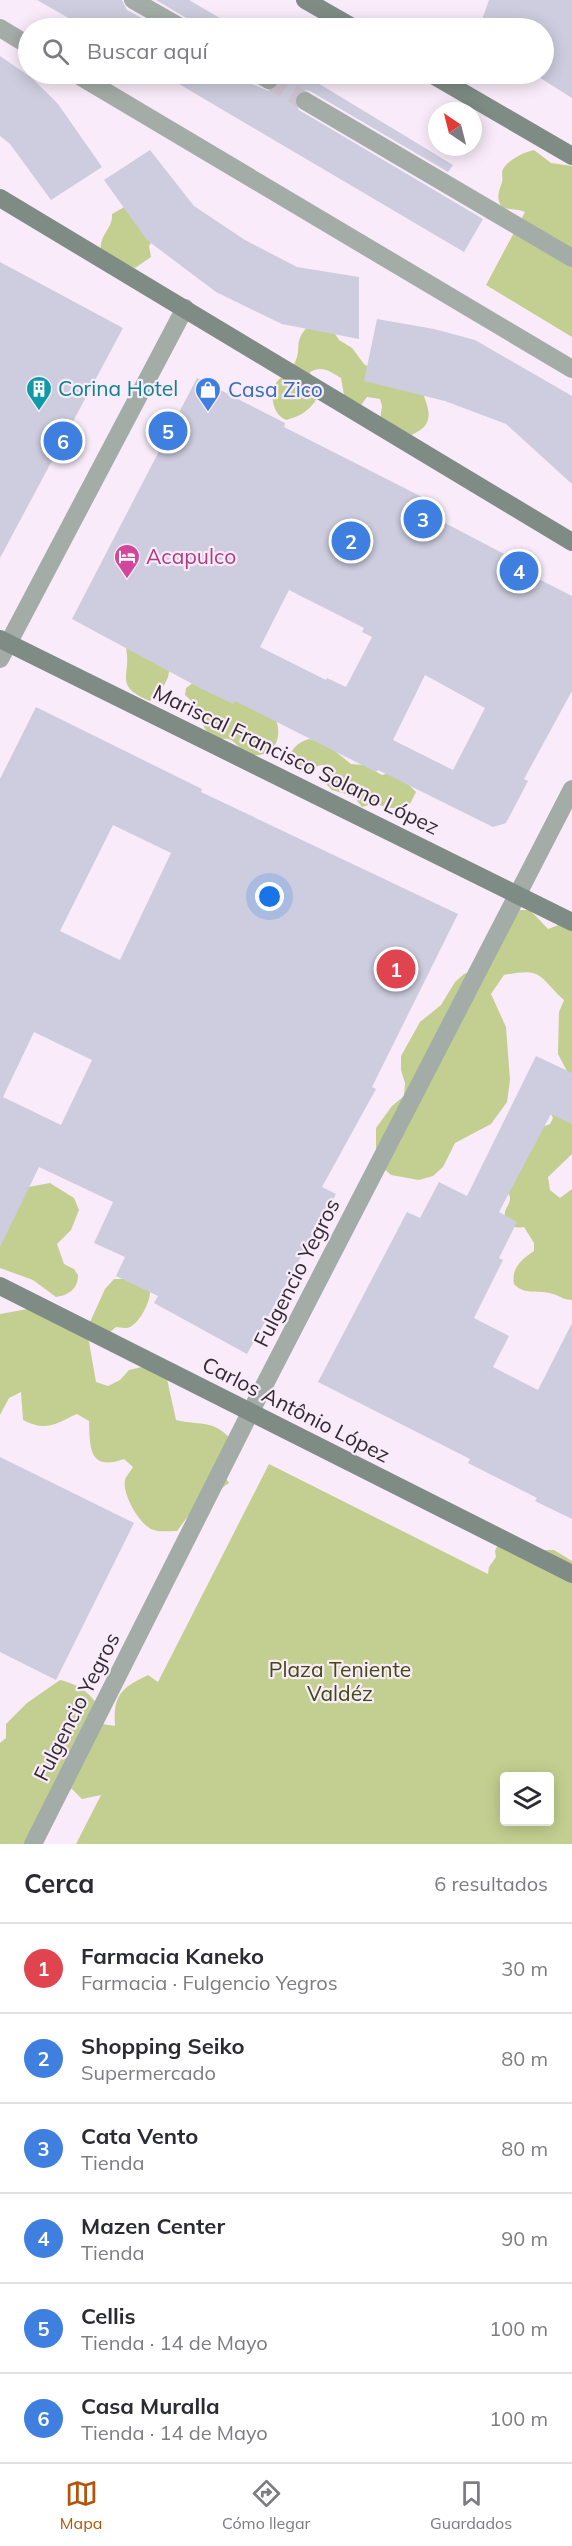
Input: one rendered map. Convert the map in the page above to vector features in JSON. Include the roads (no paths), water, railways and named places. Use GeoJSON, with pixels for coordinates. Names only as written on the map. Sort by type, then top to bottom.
{"type":"FeatureCollection","features":[{"type":"Feature","properties":{"kind":"street"},"geometry":{"type":"LineString","coordinates":[[133,0],[164,18]]}},
{"type":"Feature","properties":{"kind":"street"},"geometry":{"type":"LineString","coordinates":[[305,0],[336,18]]}},
{"type":"Feature","properties":{"kind":"street"},"geometry":{"type":"LineString","coordinates":[[0,28],[18,39]]}},
{"type":"Feature","properties":{"kind":"street"},"geometry":{"type":"LineString","coordinates":[[93,84],[572,369]]}},
{"type":"Feature","properties":{"kind":"street"},"geometry":{"type":"LineString","coordinates":[[448,84],[572,156]]}},
{"type":"Feature","properties":{"kind":"street"},"geometry":{"type":"LineString","coordinates":[[305,101],[572,258]]}},
{"type":"Feature","properties":{"kind":"street"},"geometry":{"type":"LineString","coordinates":[[0,198],[572,542]]}},
{"type":"Feature","properties":{"kind":"street"},"geometry":{"type":"LineString","coordinates":[[3,647],[185,308]]}},
{"type":"Feature","properties":{"kind":"street","name":"Mariscal Francisco Solano López"},"geometry":{"type":"LineString","coordinates":[[3,647],[572,922]]}},
{"type":"Feature","properties":{"kind":"street","name":"Fulgencio Yegros"},"geometry":{"type":"LineString","coordinates":[[33,1844],[250,1412],[572,789]]}},
{"type":"Feature","properties":{"kind":"street","name":"Carlos Antônio López"},"geometry":{"type":"LineString","coordinates":[[0,1286],[572,1574]]}},
{"type":"Feature","properties":{"kind":"tunnel"},"geometry":{"type":"LineString","coordinates":[[276,84],[305,101]]}},
{"type":"Feature","properties":{"kind":"place","name":"Corina Hotel"},"geometry":{"type":"Point","coordinates":[39,412]}},
{"type":"Feature","properties":{"kind":"place","name":"Casa Zico"},"geometry":{"type":"Point","coordinates":[208,413]}},
{"type":"Feature","properties":{"kind":"place","name":"Cellis"},"geometry":{"type":"Point","coordinates":[168,431]}},
{"type":"Feature","properties":{"kind":"place","name":"Casa Muralla"},"geometry":{"type":"Point","coordinates":[63,441]}},
{"type":"Feature","properties":{"kind":"place","name":"Cata Vento"},"geometry":{"type":"Point","coordinates":[423,519]}},
{"type":"Feature","properties":{"kind":"place","name":"Shopping Seiko"},"geometry":{"type":"Point","coordinates":[351,541]}},
{"type":"Feature","properties":{"kind":"place","name":"Mazen Center"},"geometry":{"type":"Point","coordinates":[519,571]}},
{"type":"Feature","properties":{"kind":"place","name":"Acapulco"},"geometry":{"type":"Point","coordinates":[127,580]}},
{"type":"Feature","properties":{"kind":"place","name":"Farmacia Kaneko"},"geometry":{"type":"Point","coordinates":[396,969]}},
{"type":"Feature","properties":{"kind":"park label","name":"Plaza Teniente Valdéz"},"geometry":{"type":"Point","coordinates":[340,1682]}}]}
